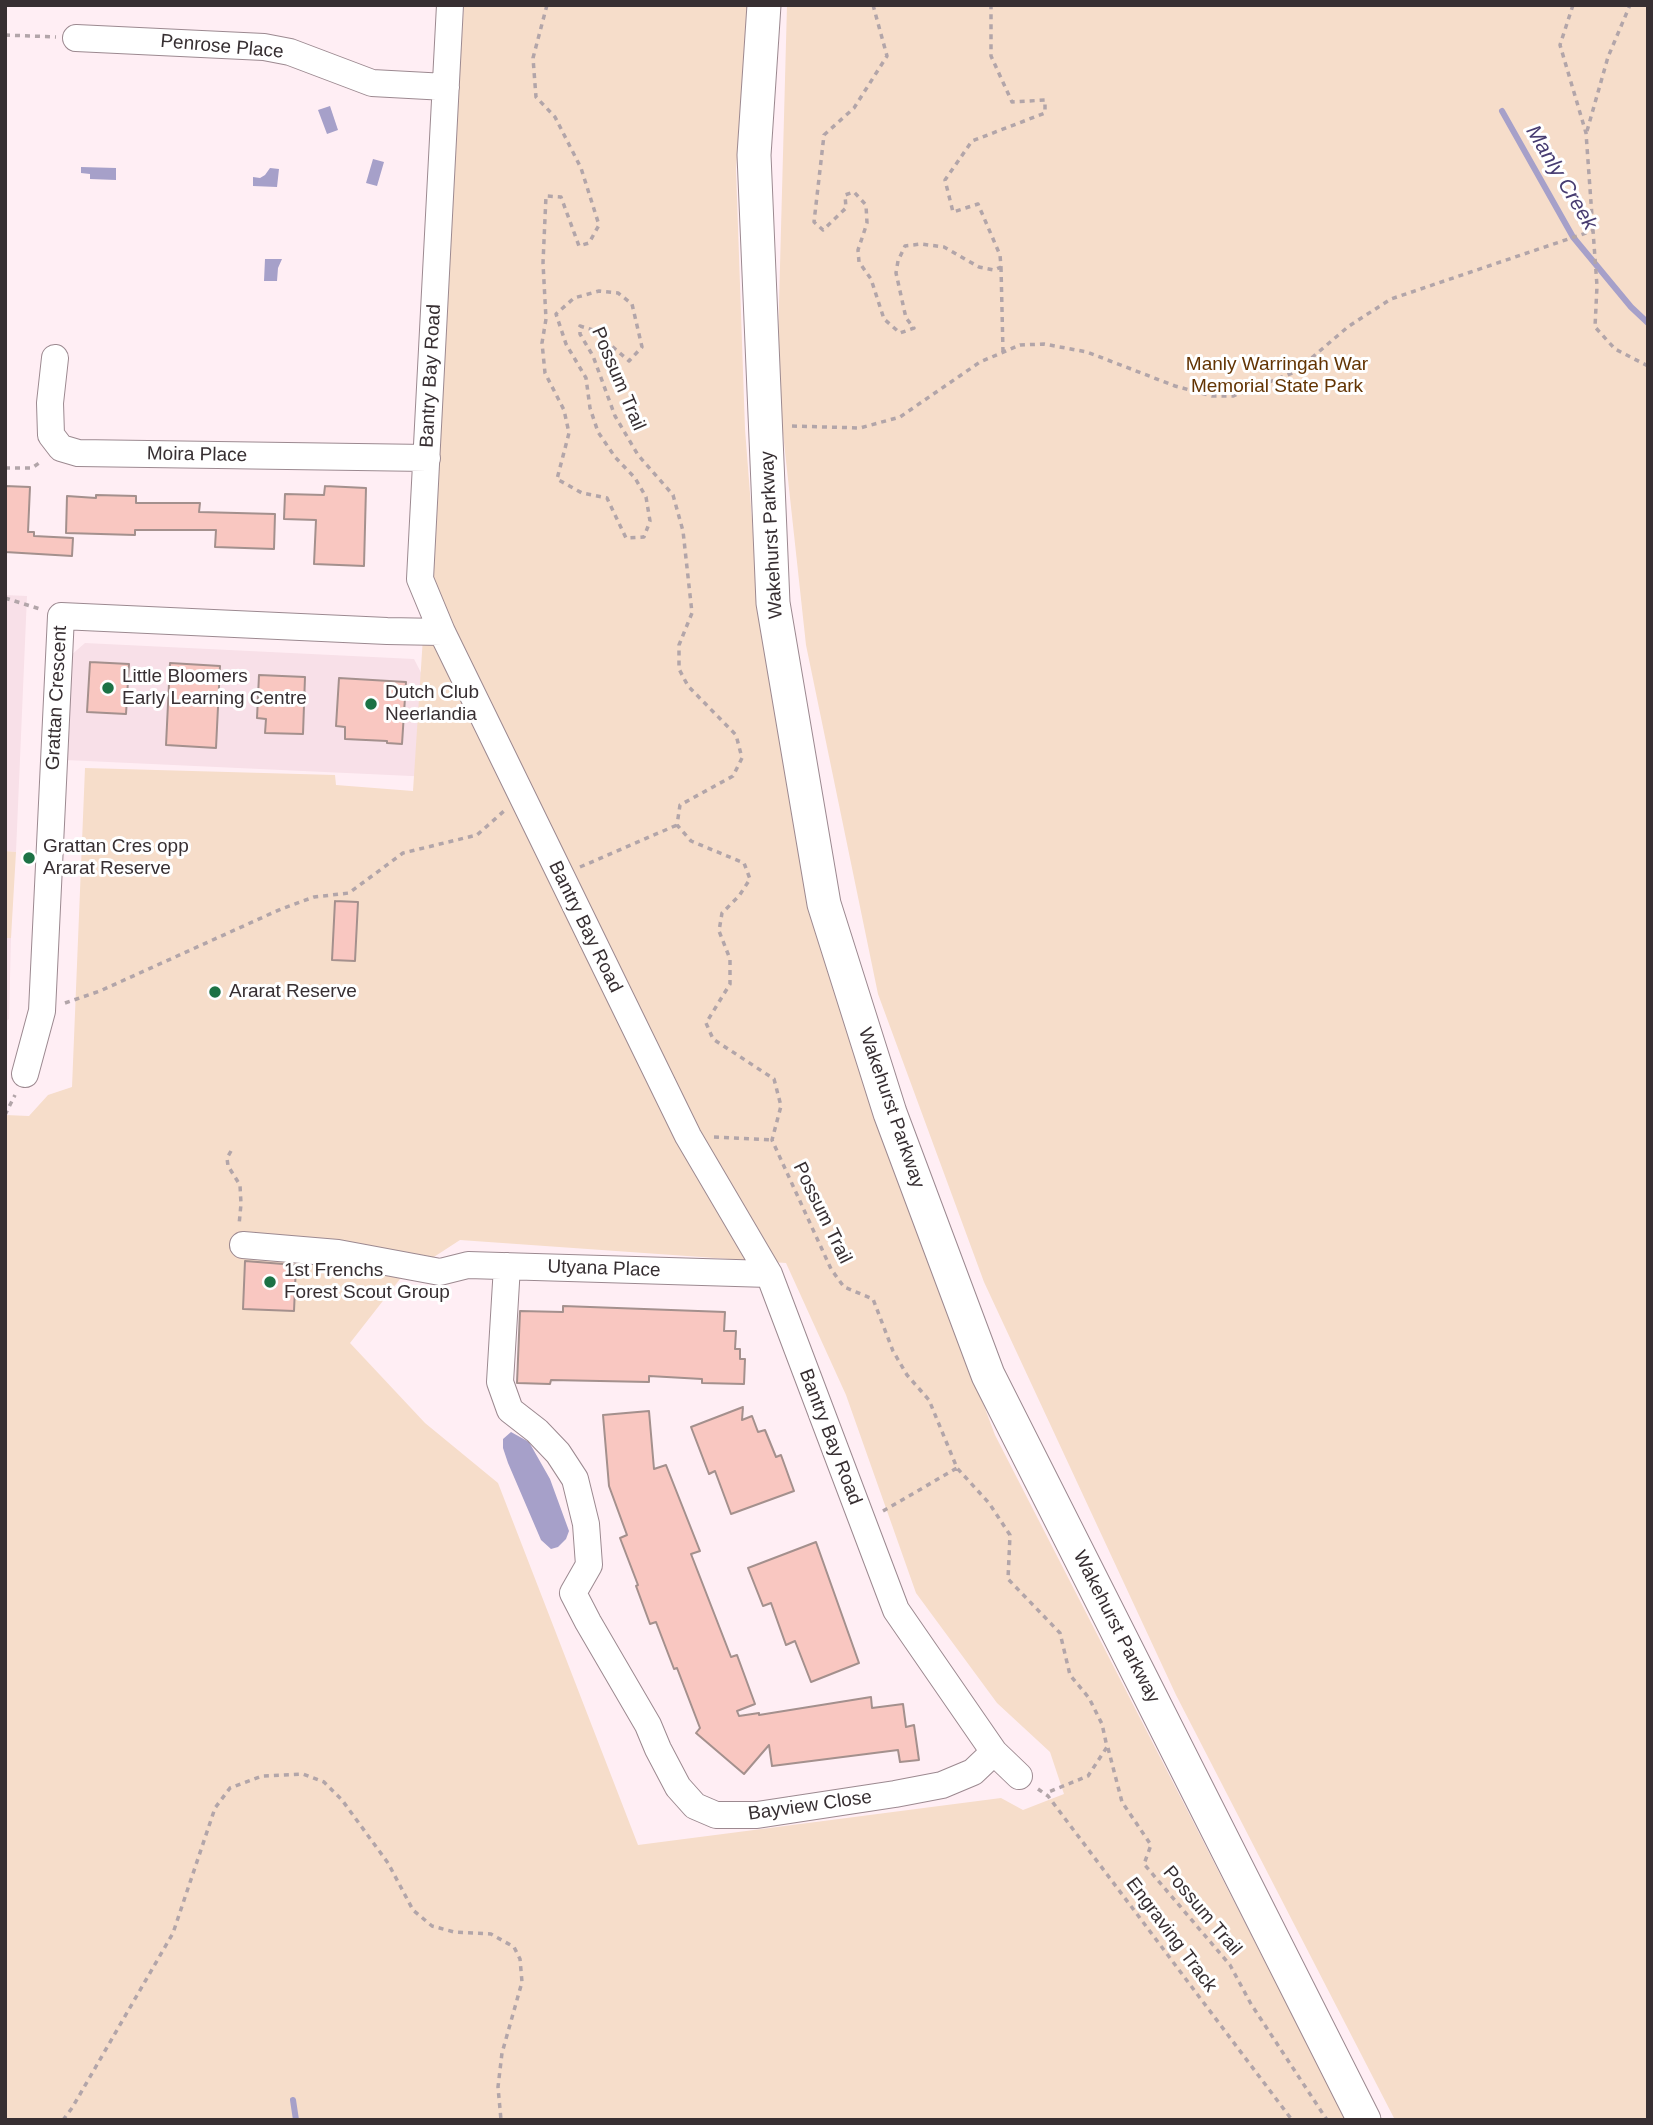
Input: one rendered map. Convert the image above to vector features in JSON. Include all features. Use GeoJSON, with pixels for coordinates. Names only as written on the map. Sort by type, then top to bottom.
{"type":"FeatureCollection","features":[{"type":"Feature","properties":{"kind":"main road","name":"Wakehurst Parkway"},"geometry":{"type":"LineString","coordinates":[[764,5],[754,155],[773,603],[824,904],[890,1113],[988,1375],[1364,2120]]}},
{"type":"Feature","properties":{"kind":"street","name":"Bantry Bay Road"},"geometry":{"type":"LineString","coordinates":[[450,5],[420,579],[442,632],[688,1136],[769,1274],[896,1610],[994,1752],[1019,1776]]}},
{"type":"Feature","properties":{"kind":"street","name":"Penrose Place"},"geometry":{"type":"LineString","coordinates":[[76,37],[264,47],[290,51],[372,83],[446,87]]}},
{"type":"Feature","properties":{"kind":"street"},"geometry":{"type":"LineString","coordinates":[[55,358],[50,404],[51,435],[61,448]]}},
{"type":"Feature","properties":{"kind":"street","name":"Moira Place"},"geometry":{"type":"LineString","coordinates":[[61,448],[78,453],[427,458]]}},
{"type":"Feature","properties":{"kind":"street","name":"Grattan Crescent"},"geometry":{"type":"LineString","coordinates":[[25,1074],[42,1011],[61,616],[442,632]]}},
{"type":"Feature","properties":{"kind":"street","name":"Utyana Place"},"geometry":{"type":"LineString","coordinates":[[243,1245],[338,1253],[440,1272],[468,1265],[769,1274]]}},
{"type":"Feature","properties":{"kind":"street","name":"Bayview Close"},"geometry":{"type":"LineString","coordinates":[[507,1266],[500,1382],[510,1410],[537,1431],[558,1453],[575,1479],[586,1524],[589,1565],[573,1592],[648,1725],[678,1787],[695,1806],[716,1815],[757,1815],[942,1785],[974,1772],[994,1752]]}},
{"type":"Feature","properties":{"kind":"path","name":"Possum Trail"},"geometry":{"type":"LineString","coordinates":[[547,5],[533,58],[536,97],[555,117],[581,168],[599,225],[589,243],[579,246],[561,197],[545,196],[542,263],[546,319],[542,344],[545,373],[564,410],[569,433],[557,479],[582,493],[607,498],[626,538],[644,537],[650,521],[646,497],[635,478],[615,457],[598,432],[590,408],[586,378],[566,344],[556,314],[573,298],[599,291],[618,293],[632,304],[642,347],[629,360],[593,330],[580,326],[580,334],[593,356],[614,416],[638,455],[673,495],[683,531],[692,614],[679,646],[679,669],[688,686],[736,735],[742,758],[733,776],[680,805],[677,825]]}},
{"type":"Feature","properties":{"kind":"path"},"geometry":{"type":"LineString","coordinates":[[873,5],[887,56],[854,108],[824,135],[814,222],[823,230],[846,208],[845,195],[854,192],[866,205],[867,223],[858,250],[859,262],[871,279],[884,319],[900,334],[914,328],[906,317],[896,273],[905,246],[921,244],[944,247],[979,267],[993,270],[1001,267]]}},
{"type":"Feature","properties":{"kind":"path"},"geometry":{"type":"LineString","coordinates":[[991,5],[991,56],[1012,102],[1045,100],[1045,113],[972,141],[945,180],[953,212],[978,204],[1000,255],[1003,353]]}},
{"type":"Feature","properties":{"kind":"path"},"geometry":{"type":"LineString","coordinates":[[1573,5],[1560,46],[1586,133],[1597,286],[1595,327],[1615,349],[1648,366]]}},
{"type":"Feature","properties":{"kind":"path"},"geometry":{"type":"LineString","coordinates":[[1586,133],[1608,57],[1630,5]]}},
{"type":"Feature","properties":{"kind":"path"},"geometry":{"type":"LineString","coordinates":[[5,35],[76,37]]}},
{"type":"Feature","properties":{"kind":"path"},"geometry":{"type":"LineString","coordinates":[[766,426],[860,428],[900,417],[980,362],[1020,345],[1044,344],[1087,352],[1175,386],[1212,396],[1233,396],[1295,372],[1349,326],[1391,299],[1592,231]]}},
{"type":"Feature","properties":{"kind":"path"},"geometry":{"type":"LineString","coordinates":[[5,468],[32,468],[61,448]]}},
{"type":"Feature","properties":{"kind":"path"},"geometry":{"type":"LineString","coordinates":[[5,598],[61,616]]}},
{"type":"Feature","properties":{"kind":"path"},"geometry":{"type":"LineString","coordinates":[[42,1011],[100,991],[281,909],[314,897],[349,893],[404,853],[477,835],[521,796]]}},
{"type":"Feature","properties":{"kind":"path"},"geometry":{"type":"LineString","coordinates":[[560,876],[677,825],[691,841],[744,863],[750,879],[739,896],[722,913],[719,931],[730,959],[730,984],[706,1023],[713,1039],[774,1079],[781,1106],[772,1140],[688,1136]]}},
{"type":"Feature","properties":{"kind":"path","name":"Possum Trail"},"geometry":{"type":"LineString","coordinates":[[772,1140],[831,1269],[844,1287],[873,1299],[893,1351],[907,1375],[929,1400],[957,1468],[989,1503],[1010,1535],[1007,1578],[1060,1633],[1070,1675],[1089,1698],[1102,1724],[1122,1802],[1151,1845],[1144,1864],[1230,1965],[1251,2004],[1328,2120]]}},
{"type":"Feature","properties":{"kind":"path"},"geometry":{"type":"LineString","coordinates":[[231,1151],[227,1158],[228,1166],[240,1185],[238,1239],[243,1245]]}},
{"type":"Feature","properties":{"kind":"path"},"geometry":{"type":"LineString","coordinates":[[863,1522],[957,1468]]}},
{"type":"Feature","properties":{"kind":"path"},"geometry":{"type":"LineString","coordinates":[[1046,1793],[1088,1776],[1107,1747]]}},
{"type":"Feature","properties":{"kind":"path"},"geometry":{"type":"LineString","coordinates":[[63,2120],[173,1933],[215,1808],[230,1788],[262,1776],[303,1774],[324,1782],[342,1800],[388,1863],[412,1910],[432,1926],[454,1932],[491,1934],[514,1947],[520,1959],[522,1982],[502,2053],[498,2087],[500,2120]]}},
{"type":"Feature","properties":{"kind":"path","name":"Engraving Track"},"geometry":{"type":"LineString","coordinates":[[1019,1776],[1046,1793],[1292,2120]]}},
{"type":"Feature","properties":{"kind":"shaded area"},"geometry":{"type":"Polygon","coordinates":[[[330,106],[338,130],[327,134],[318,110],[330,106]]]}},
{"type":"Feature","properties":{"kind":"shaded area"},"geometry":{"type":"Polygon","coordinates":[[[373,159],[384,162],[377,186],[366,183],[373,159]]]}},
{"type":"Feature","properties":{"kind":"shaded area"},"geometry":{"type":"Polygon","coordinates":[[[81,167],[116,168],[116,180],[90,179],[90,174],[81,173],[81,167]]]}},
{"type":"Feature","properties":{"kind":"shaded area"},"geometry":{"type":"Polygon","coordinates":[[[270,168],[279,169],[277,187],[253,186],[253,177],[260,178],[270,168]]]}},
{"type":"Feature","properties":{"kind":"shaded area"},"geometry":{"type":"Polygon","coordinates":[[[265,259],[282,259],[277,281],[264,281],[265,259]]]}},
{"type":"Feature","properties":{"kind":"shaded area"},"geometry":{"type":"Polygon","coordinates":[[[5,595],[27,596],[16,852],[5,851],[5,595]]]}},
{"type":"Feature","properties":{"kind":"shaded area"},"geometry":{"type":"Polygon","coordinates":[[[85,643],[414,659],[476,779],[65,760],[70,656],[85,643]]]}},
{"type":"Feature","properties":{"kind":"shaded area"},"geometry":{"type":"Polygon","coordinates":[[[5,938],[11,938],[9,1019],[5,1022],[5,938]]]}},
{"type":"Feature","properties":{"kind":"shaded area"},"geometry":{"type":"Polygon","coordinates":[[[511,1432],[529,1442],[550,1479],[569,1531],[558,1547],[551,1549],[541,1540],[508,1463],[503,1439],[511,1432]]]}},
{"type":"Feature","properties":{"kind":"green space"},"geometry":{"type":"Polygon","coordinates":[[[464,5],[750,5],[736,169],[745,429],[760,623],[887,1148],[995,1435],[1346,2120],[5,2120],[5,1115],[29,1116],[48,1095],[72,1087],[85,768],[335,775],[336,785],[413,791],[464,5]],[[460,1240],[400,1279],[350,1343],[425,1423],[498,1483],[638,1845],[1001,1798],[1023,1810],[1064,1794],[1050,1752],[997,1703],[916,1593],[846,1395],[786,1263],[460,1240]]]}},
{"type":"Feature","properties":{"kind":"green space","name":"Manly Warringah War Memorial State Park"},"geometry":{"type":"Polygon","coordinates":[[[787,5],[1648,5],[1648,2120],[1395,2120],[1176,1695],[984,1282],[878,994],[806,645],[777,378],[787,5]]]}},
{"type":"Feature","properties":{"kind":"green space"},"geometry":{"type":"Polygon","coordinates":[[[5,851],[16,852],[11,938],[5,938],[5,851]]]}},
{"type":"Feature","properties":{"kind":"building"},"geometry":{"type":"Polygon","coordinates":[[[5,486],[30,487],[28,532],[34,532],[34,536],[73,538],[72,556],[5,552],[5,486]]]}},
{"type":"Feature","properties":{"kind":"building"},"geometry":{"type":"Polygon","coordinates":[[[325,486],[366,488],[364,566],[314,564],[316,520],[284,519],[285,494],[324,495],[325,486]]]}},
{"type":"Feature","properties":{"kind":"building"},"geometry":{"type":"Polygon","coordinates":[[[96,495],[136,496],[136,503],[200,503],[199,512],[275,514],[274,549],[215,547],[216,530],[135,530],[135,535],[66,533],[67,496],[96,498],[96,495]]]}},
{"type":"Feature","properties":{"kind":"building","name":"Little Bloomers Early Learning Centre"},"geometry":{"type":"Polygon","coordinates":[[[90,662],[129,664],[126,714],[87,712],[90,662]]]}},
{"type":"Feature","properties":{"kind":"building"},"geometry":{"type":"Polygon","coordinates":[[[170,663],[220,666],[216,748],[166,745],[170,663]]]}},
{"type":"Feature","properties":{"kind":"building"},"geometry":{"type":"Polygon","coordinates":[[[259,675],[305,677],[303,734],[265,733],[266,719],[257,718],[259,675]]]}},
{"type":"Feature","properties":{"kind":"building","name":"Dutch Club Neerlandia"},"geometry":{"type":"Polygon","coordinates":[[[339,678],[406,682],[402,744],[345,739],[345,727],[336,726],[339,678]]]}},
{"type":"Feature","properties":{"kind":"building"},"geometry":{"type":"Polygon","coordinates":[[[335,901],[358,902],[355,961],[332,960],[335,901]]]}},
{"type":"Feature","properties":{"kind":"building","name":"1st Frenchs Forest Scout Group"},"geometry":{"type":"Polygon","coordinates":[[[245,1261],[296,1265],[294,1311],[243,1309],[245,1261]]]}},
{"type":"Feature","properties":{"kind":"building"},"geometry":{"type":"Polygon","coordinates":[[[563,1306],[725,1312],[724,1331],[736,1331],[735,1349],[740,1349],[740,1359],[745,1359],[744,1384],[702,1383],[702,1379],[649,1376],[649,1382],[551,1380],[550,1384],[517,1383],[520,1311],[563,1312],[563,1306]]]}},
{"type":"Feature","properties":{"kind":"building"},"geometry":{"type":"Polygon","coordinates":[[[743,1407],[742,1420],[752,1416],[758,1432],[765,1430],[776,1457],[781,1455],[794,1491],[731,1514],[715,1471],[709,1474],[691,1427],[743,1407]]]}},
{"type":"Feature","properties":{"kind":"building"},"geometry":{"type":"Polygon","coordinates":[[[649,1411],[654,1469],[666,1465],[700,1551],[691,1554],[731,1657],[737,1655],[755,1704],[737,1711],[739,1716],[871,1697],[872,1708],[903,1704],[906,1727],[914,1725],[919,1760],[900,1762],[898,1750],[772,1766],[769,1745],[744,1774],[696,1733],[700,1728],[677,1668],[674,1669],[656,1622],[650,1624],[636,1586],[638,1585],[620,1538],[627,1535],[609,1486],[603,1415],[649,1411]]]}},
{"type":"Feature","properties":{"kind":"building"},"geometry":{"type":"Polygon","coordinates":[[[816,1542],[859,1663],[811,1682],[795,1641],[786,1645],[771,1603],[763,1606],[748,1568],[816,1542]]]}},
{"type":"Feature","properties":{"kind":"waterway","name":"Manly Creek"},"geometry":{"type":"LineString","coordinates":[[1502,111],[1573,237],[1631,307],[1648,323]]}},
{"type":"Feature","properties":{"kind":"waterway"},"geometry":{"type":"LineString","coordinates":[[293,2100],[296,2120]]}},
{"type":"Feature","properties":{"kind":"place","name":"Little Bloomers Early Learning Centre"},"geometry":{"type":"Point","coordinates":[108,688]}},
{"type":"Feature","properties":{"kind":"place","name":"Dutch Club Neerlandia"},"geometry":{"type":"Point","coordinates":[371,704]}},
{"type":"Feature","properties":{"kind":"place","name":"Grattan Cres opp Ararat Reserve"},"geometry":{"type":"Point","coordinates":[29,858]}},
{"type":"Feature","properties":{"kind":"place","name":"Ararat Reserve"},"geometry":{"type":"Point","coordinates":[215,992]}},
{"type":"Feature","properties":{"kind":"place","name":"1st Frenchs Forest Scout Group"},"geometry":{"type":"Point","coordinates":[270,1282]}}]}
